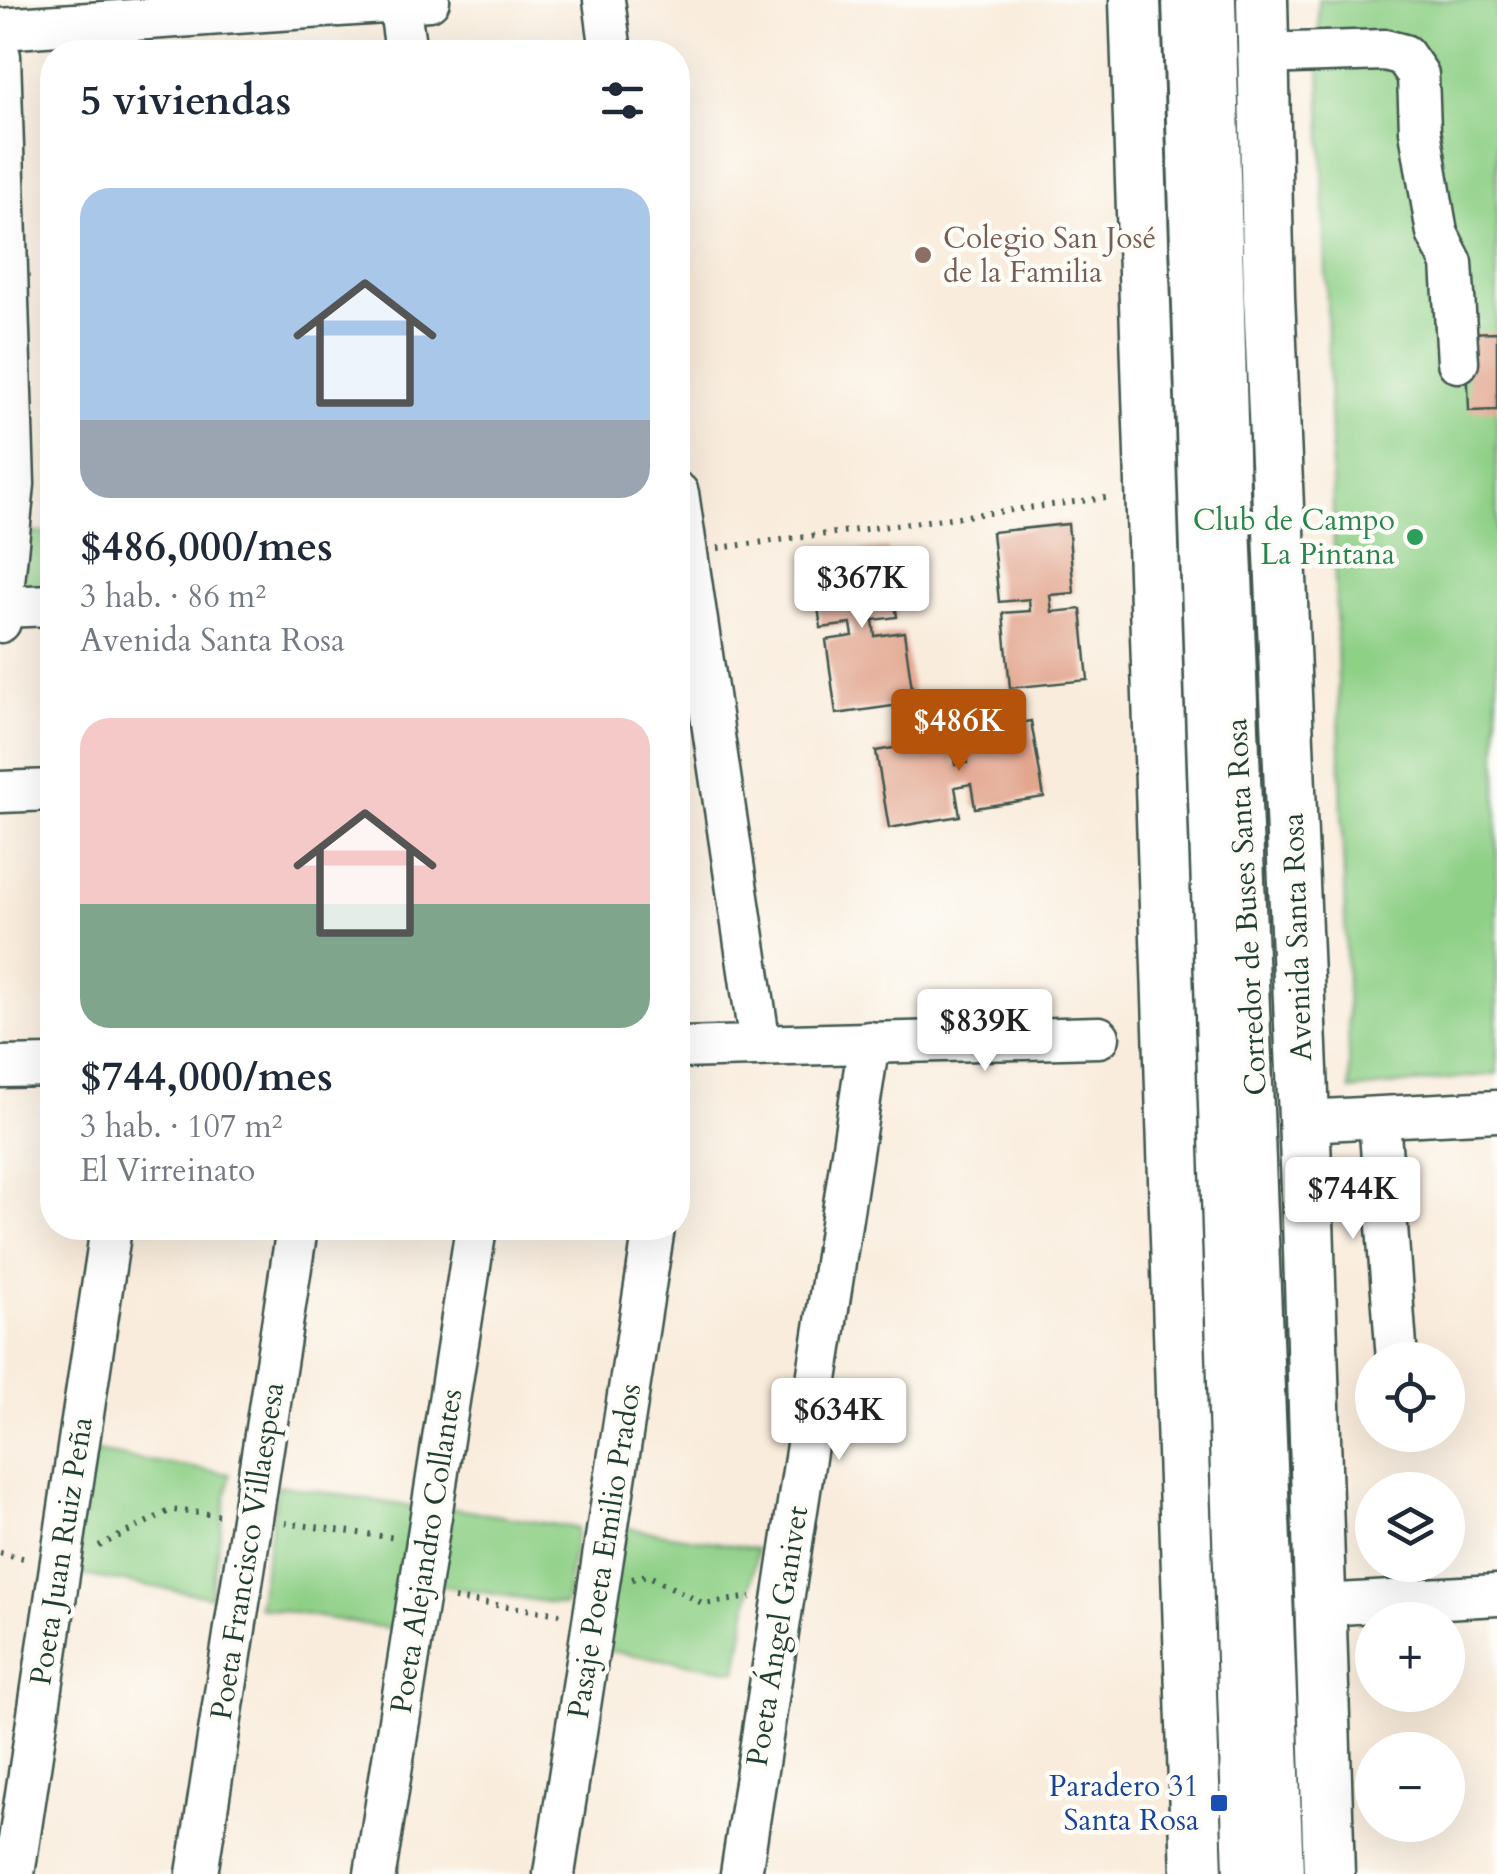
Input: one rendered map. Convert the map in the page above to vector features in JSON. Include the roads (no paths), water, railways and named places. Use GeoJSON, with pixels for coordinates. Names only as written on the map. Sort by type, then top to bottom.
{"type":"FeatureCollection","features":[{"type":"Feature","properties":{"kind":"main road"},"geometry":{"type":"LineString","coordinates":[[1136,0],[1197,1874]]}},
{"type":"Feature","properties":{"kind":"main road","name":"Avenida Santa Rosa"},"geometry":{"type":"LineString","coordinates":[[1262,0],[1329,1874]]}},
{"type":"Feature","properties":{"kind":"street"},"geometry":{"type":"LineString","coordinates":[[604,0],[610,40]]}},
{"type":"Feature","properties":{"kind":"street","name":"Corredor de Buses Santa Rosa"},"geometry":{"type":"LineString","coordinates":[[1183,0],[1244,1874]]}},
{"type":"Feature","properties":{"kind":"street","name":"Corredor de Buses Santa Rosa"},"geometry":{"type":"LineString","coordinates":[[1215,0],[1228,485],[1282,1874]]}},
{"type":"Feature","properties":{"kind":"street"},"geometry":{"type":"LineString","coordinates":[[0,29],[205,34],[414,1],[408,40]]}},
{"type":"Feature","properties":{"kind":"street"},"geometry":{"type":"LineString","coordinates":[[1263,54],[1385,50],[1404,55],[1418,75],[1420,131],[1437,233],[1452,263],[1458,362]]}},
{"type":"Feature","properties":{"kind":"street"},"geometry":{"type":"LineString","coordinates":[[0,56],[14,484],[1,614],[40,607]]}},
{"type":"Feature","properties":{"kind":"street"},"geometry":{"type":"LineString","coordinates":[[690,604],[760,1045]]}},
{"type":"Feature","properties":{"kind":"street"},"geometry":{"type":"LineString","coordinates":[[0,792],[40,790]]}},
{"type":"Feature","properties":{"kind":"street"},"geometry":{"type":"LineString","coordinates":[[690,1055],[760,1045],[1098,1037]]}},
{"type":"Feature","properties":{"kind":"street","name":"Poeta Ángel Ganivet"},"geometry":{"type":"LineString","coordinates":[[740,1874],[870,1042]]}},
{"type":"Feature","properties":{"kind":"street"},"geometry":{"type":"LineString","coordinates":[[0,1067],[40,1066]]}},
{"type":"Feature","properties":{"kind":"street"},"geometry":{"type":"LineString","coordinates":[[1304,1121],[1497,1111]]}},
{"type":"Feature","properties":{"kind":"street"},"geometry":{"type":"LineString","coordinates":[[1379,1119],[1396,1342]]}},
{"type":"Feature","properties":{"kind":"street","name":"Poeta Juan Ruiz Peña"},"geometry":{"type":"LineString","coordinates":[[14,1874],[109,1240]]}},
{"type":"Feature","properties":{"kind":"street","name":"Poeta Francisco Villaespesa"},"geometry":{"type":"LineString","coordinates":[[197,1874],[296,1240]]}},
{"type":"Feature","properties":{"kind":"street","name":"Poeta Alejandro Collantes"},"geometry":{"type":"LineString","coordinates":[[375,1874],[474,1240]]}},
{"type":"Feature","properties":{"kind":"street","name":"Pasaje Poeta Emilio Prados"},"geometry":{"type":"LineString","coordinates":[[554,1874],[652,1240]]}},
{"type":"Feature","properties":{"kind":"street"},"geometry":{"type":"LineString","coordinates":[[1321,1605],[1497,1595]]}},
{"type":"Feature","properties":{"kind":"place","name":"Colegio San José de la Familia"},"geometry":{"type":"Point","coordinates":[923,255]}},
{"type":"Feature","properties":{"kind":"place","name":"Club de Campo La Pintana"},"geometry":{"type":"Point","coordinates":[1415,537]}},
{"type":"Feature","properties":{"kind":"place","name":"Paradero 31 Santa Rosa"},"geometry":{"type":"Point","coordinates":[1219,1803]}}]}
